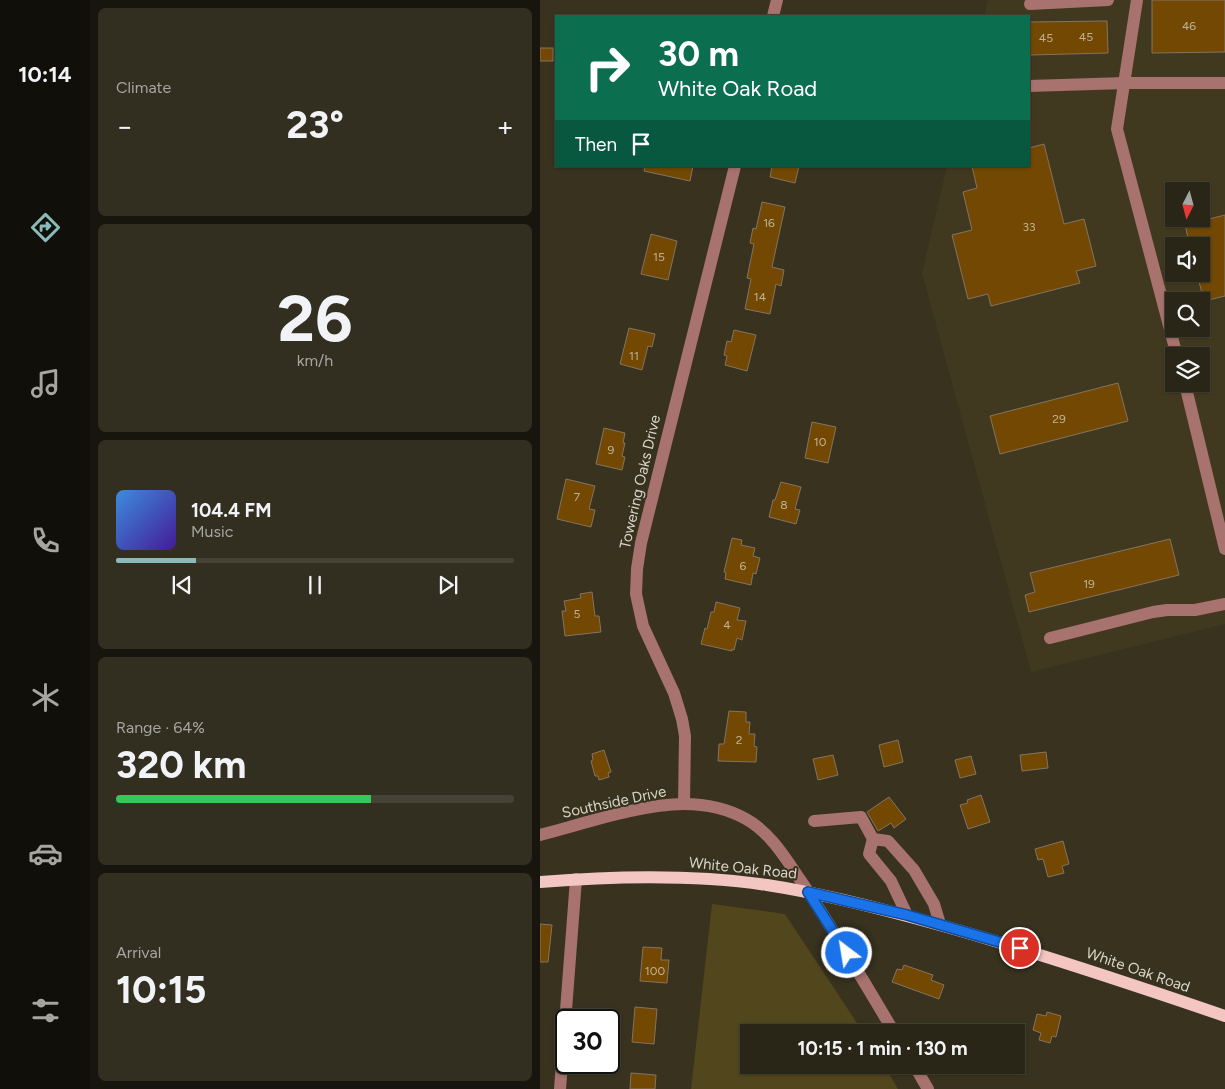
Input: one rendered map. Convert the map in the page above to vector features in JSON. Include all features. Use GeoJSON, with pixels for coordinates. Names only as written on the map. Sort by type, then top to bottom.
{"type":"FeatureCollection","features":[{"type":"Feature","properties":{"kind":"main road","name":"White Oak Road"},"geometry":{"type":"LineString","coordinates":[[540,882],[576,879],[670,877],[741,882],[808,892],[907,915],[1058,959],[1225,1016]]}},
{"type":"Feature","properties":{"kind":"street"},"geometry":{"type":"LineString","coordinates":[[773,15],[777,0]]}},
{"type":"Feature","properties":{"kind":"street"},"geometry":{"type":"LineString","coordinates":[[1030,4],[1108,0]]}},
{"type":"Feature","properties":{"kind":"street"},"geometry":{"type":"LineString","coordinates":[[1137,0],[1117,129],[1175,347]]}},
{"type":"Feature","properties":{"kind":"street"},"geometry":{"type":"LineString","coordinates":[[1030,86],[1124,83],[1225,83]]}},
{"type":"Feature","properties":{"kind":"street","name":"Towering Oaks Drive"},"geometry":{"type":"LineString","coordinates":[[684,804],[685,736],[682,719],[674,693],[643,626],[636,594],[636,569],[735,167]]}},
{"type":"Feature","properties":{"kind":"street"},"geometry":{"type":"LineString","coordinates":[[1186,392],[1225,549]]}},
{"type":"Feature","properties":{"kind":"street"},"geometry":{"type":"LineString","coordinates":[[1050,638],[1153,612],[1195,610],[1225,604]]}},
{"type":"Feature","properties":{"kind":"street","name":"Southside Drive"},"geometry":{"type":"LineString","coordinates":[[540,835],[625,813],[684,804],[706,806],[727,811],[747,820],[762,832],[779,850],[808,892],[889,1024]]}},
{"type":"Feature","properties":{"kind":"street"},"geometry":{"type":"LineString","coordinates":[[814,821],[861,817],[872,839],[868,854],[892,881],[907,915]]}},
{"type":"Feature","properties":{"kind":"street"},"geometry":{"type":"LineString","coordinates":[[872,839],[888,840],[914,870],[934,904],[940,924]]}},
{"type":"Feature","properties":{"kind":"street"},"geometry":{"type":"LineString","coordinates":[[560,1089],[576,879]]}},
{"type":"Feature","properties":{"kind":"street"},"geometry":{"type":"LineString","coordinates":[[919,1074],[928,1089]]}},
{"type":"Feature","properties":{"kind":"shaded area"},"geometry":{"type":"Polygon","coordinates":[[[988,0],[1225,0],[1225,624],[1031,672],[922,273],[947,167],[1030,167],[1030,15],[984,15],[988,0]]]}},
{"type":"Feature","properties":{"kind":"shaded area"},"geometry":{"type":"Polygon","coordinates":[[[712,904],[785,914],[858,1024],[740,1024],[740,1074],[889,1074],[898,1089],[691,1089],[712,904]]]}},
{"type":"Feature","properties":{"kind":"building"},"geometry":{"type":"Polygon","coordinates":[[[1152,0],[1225,0],[1225,52],[1152,53],[1152,0]]]}},
{"type":"Feature","properties":{"kind":"building"},"geometry":{"type":"Polygon","coordinates":[[[1107,21],[1108,53],[1030,55],[1030,22],[1107,21]]]}},
{"type":"Feature","properties":{"kind":"building"},"geometry":{"type":"Polygon","coordinates":[[[540,48],[553,48],[553,61],[540,61],[540,48]]]}},
{"type":"Feature","properties":{"kind":"building"},"geometry":{"type":"Polygon","coordinates":[[[1044,144],[1064,224],[1084,219],[1096,266],[1076,271],[1080,283],[991,306],[988,294],[968,299],[952,235],[972,230],[963,192],[977,188],[972,167],[1030,167],[1030,148],[1044,144]]]}},
{"type":"Feature","properties":{"kind":"building"},"geometry":{"type":"Polygon","coordinates":[[[645,167],[693,167],[690,181],[644,171],[645,167]]]}},
{"type":"Feature","properties":{"kind":"building"},"geometry":{"type":"Polygon","coordinates":[[[772,167],[799,167],[795,183],[770,177],[772,167]]]}},
{"type":"Feature","properties":{"kind":"building"},"geometry":{"type":"Polygon","coordinates":[[[762,202],[785,207],[772,267],[784,270],[781,286],[776,284],[770,314],[745,309],[751,279],[747,278],[754,244],[750,243],[753,228],[756,229],[762,202]]]}},
{"type":"Feature","properties":{"kind":"building"},"geometry":{"type":"Polygon","coordinates":[[[1225,215],[1225,296],[1210,300],[1210,292],[1202,292],[1199,282],[1210,282],[1210,237],[1188,237],[1186,228],[1210,228],[1210,219],[1225,215]]]}},
{"type":"Feature","properties":{"kind":"building"},"geometry":{"type":"Polygon","coordinates":[[[651,234],[677,241],[668,280],[641,274],[651,234]]]}},
{"type":"Feature","properties":{"kind":"building"},"geometry":{"type":"Polygon","coordinates":[[[629,328],[655,334],[652,347],[648,346],[642,370],[620,364],[629,328]]]}},
{"type":"Feature","properties":{"kind":"building"},"geometry":{"type":"Polygon","coordinates":[[[734,330],[756,335],[747,371],[725,365],[727,356],[724,355],[727,341],[731,342],[734,330]]]}},
{"type":"Feature","properties":{"kind":"building"},"geometry":{"type":"Polygon","coordinates":[[[1118,383],[1128,421],[1000,454],[990,416],[1118,383]]]}},
{"type":"Feature","properties":{"kind":"building"},"geometry":{"type":"Polygon","coordinates":[[[812,422],[836,427],[828,463],[805,458],[812,422]]]}},
{"type":"Feature","properties":{"kind":"building"},"geometry":{"type":"Polygon","coordinates":[[[604,428],[625,433],[622,456],[625,457],[622,470],[596,464],[604,428]]]}},
{"type":"Feature","properties":{"kind":"building"},"geometry":{"type":"Polygon","coordinates":[[[566,479],[595,486],[589,509],[595,510],[591,527],[557,519],[566,479]]]}},
{"type":"Feature","properties":{"kind":"building"},"geometry":{"type":"Polygon","coordinates":[[[781,482],[801,487],[795,509],[800,510],[796,524],[769,517],[773,500],[775,500],[781,482]]]}},
{"type":"Feature","properties":{"kind":"building"},"geometry":{"type":"Polygon","coordinates":[[[732,538],[742,540],[741,545],[755,548],[753,556],[760,558],[756,574],[753,573],[751,585],[725,579],[726,573],[724,572],[732,538]]]}},
{"type":"Feature","properties":{"kind":"building"},"geometry":{"type":"Polygon","coordinates":[[[1170,539],[1179,575],[1029,612],[1025,595],[1035,592],[1030,573],[1170,539]]]}},
{"type":"Feature","properties":{"kind":"building"},"geometry":{"type":"Polygon","coordinates":[[[592,592],[595,616],[599,616],[601,632],[565,636],[562,611],[566,611],[564,601],[581,598],[580,594],[592,592]]]}},
{"type":"Feature","properties":{"kind":"building"},"geometry":{"type":"Polygon","coordinates":[[[716,602],[740,608],[737,620],[746,621],[742,640],[737,638],[734,650],[732,649],[732,651],[701,644],[705,628],[707,629],[711,612],[714,612],[716,602]]]}},
{"type":"Feature","properties":{"kind":"building"},"geometry":{"type":"Polygon","coordinates":[[[729,711],[746,712],[746,722],[750,722],[749,734],[755,734],[754,746],[757,747],[756,762],[718,761],[719,744],[724,744],[729,711]]]}},
{"type":"Feature","properties":{"kind":"building"},"geometry":{"type":"Polygon","coordinates":[[[898,740],[903,762],[884,767],[879,745],[898,740]]]}},
{"type":"Feature","properties":{"kind":"building"},"geometry":{"type":"Polygon","coordinates":[[[604,750],[611,772],[608,773],[609,777],[599,780],[598,776],[595,776],[591,761],[593,760],[592,754],[604,750]]]}},
{"type":"Feature","properties":{"kind":"building"},"geometry":{"type":"Polygon","coordinates":[[[1046,752],[1048,768],[1022,771],[1020,755],[1046,752]]]}},
{"type":"Feature","properties":{"kind":"building"},"geometry":{"type":"Polygon","coordinates":[[[833,755],[838,775],[818,780],[813,759],[833,755]]]}},
{"type":"Feature","properties":{"kind":"building"},"geometry":{"type":"Polygon","coordinates":[[[971,756],[976,774],[960,778],[955,760],[971,756]]]}},
{"type":"Feature","properties":{"kind":"building"},"geometry":{"type":"Polygon","coordinates":[[[981,795],[990,822],[968,829],[960,805],[968,803],[967,800],[981,795]]]}},
{"type":"Feature","properties":{"kind":"building"},"geometry":{"type":"Polygon","coordinates":[[[889,797],[906,819],[894,828],[891,823],[878,831],[867,812],[889,797]]]}},
{"type":"Feature","properties":{"kind":"building"},"geometry":{"type":"Polygon","coordinates":[[[1063,841],[1069,864],[1062,866],[1064,873],[1048,877],[1043,859],[1038,860],[1035,849],[1063,841]]]}},
{"type":"Feature","properties":{"kind":"building"},"geometry":{"type":"Polygon","coordinates":[[[540,924],[552,925],[548,962],[540,962],[540,924]]]}},
{"type":"Feature","properties":{"kind":"building"},"geometry":{"type":"Polygon","coordinates":[[[643,947],[662,948],[661,960],[669,960],[667,983],[640,981],[643,947]]]}},
{"type":"Feature","properties":{"kind":"building"},"geometry":{"type":"Polygon","coordinates":[[[904,965],[933,975],[931,980],[944,985],[939,999],[892,982],[897,969],[902,970],[904,965]]]}},
{"type":"Feature","properties":{"kind":"building"},"geometry":{"type":"Polygon","coordinates":[[[635,1007],[657,1009],[654,1044],[632,1042],[635,1007]]]}},
{"type":"Feature","properties":{"kind":"building"},"geometry":{"type":"Polygon","coordinates":[[[1047,1012],[1061,1016],[1056,1037],[1052,1036],[1050,1043],[1039,1040],[1041,1033],[1033,1030],[1037,1014],[1046,1016],[1047,1012]]]}},
{"type":"Feature","properties":{"kind":"building"},"geometry":{"type":"Polygon","coordinates":[[[631,1073],[656,1075],[655,1089],[630,1089],[631,1073]]]}},
{"type":"Feature","properties":{"kind":"route"},"geometry":{"type":"LineString","coordinates":[[847,953],[808,892],[907,915],[1020,948]]}}]}
